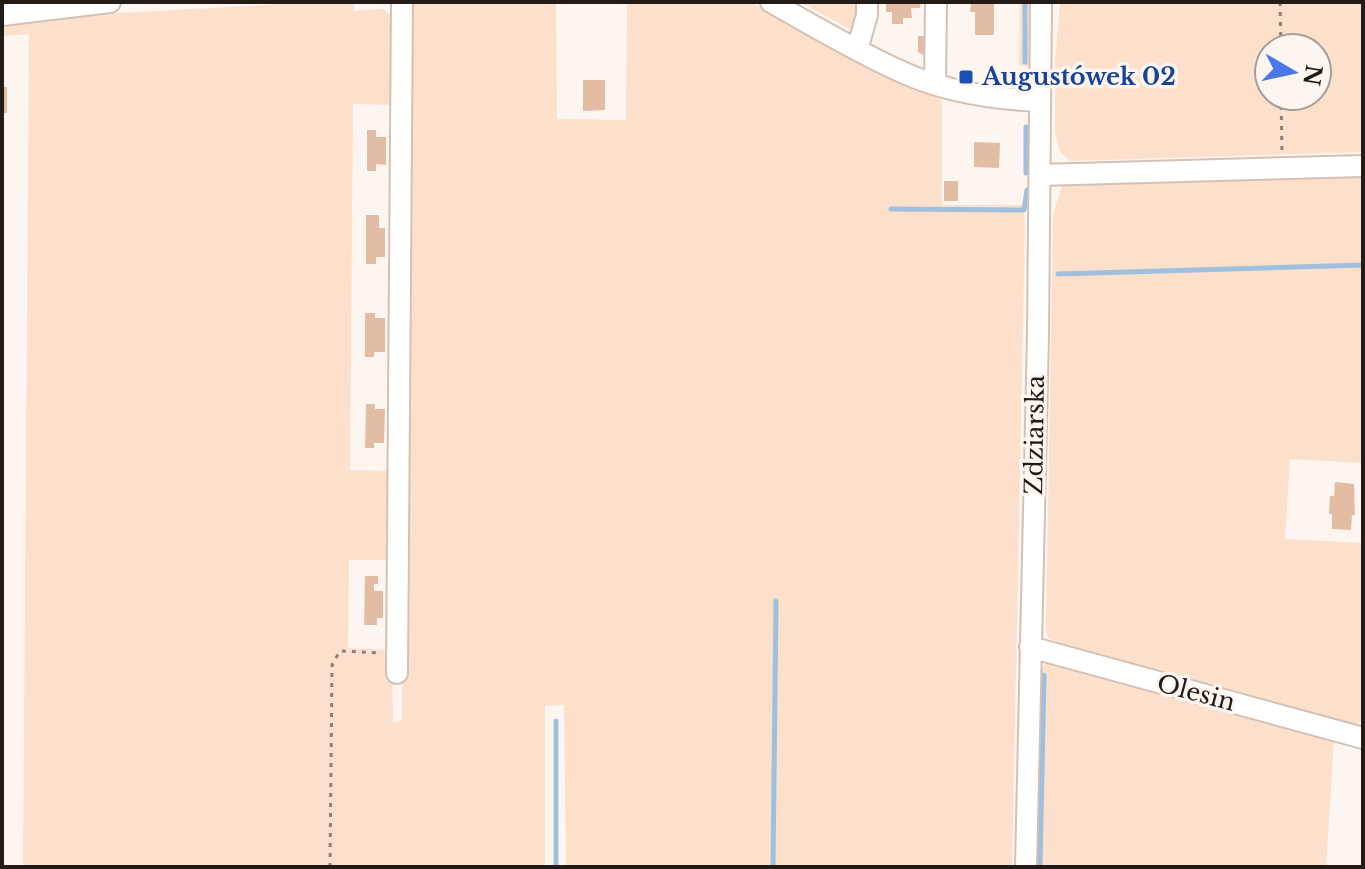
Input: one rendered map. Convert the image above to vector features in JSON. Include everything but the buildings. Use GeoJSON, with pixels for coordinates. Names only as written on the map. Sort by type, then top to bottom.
{"type":"FeatureCollection","features":[{"type":"Feature","properties":{"kind":"street"},"geometry":{"type":"LineString","coordinates":[[8,10],[110,2]]}},
{"type":"Feature","properties":{"kind":"street"},"geometry":{"type":"LineString","coordinates":[[397,664],[402,2]]}},
{"type":"Feature","properties":{"kind":"street"},"geometry":{"type":"LineString","coordinates":[[771,2],[904,74],[935,84],[1040,101]]}},
{"type":"Feature","properties":{"kind":"street"},"geometry":{"type":"LineString","coordinates":[[857,50],[867,15],[867,2]]}},
{"type":"Feature","properties":{"kind":"street"},"geometry":{"type":"LineString","coordinates":[[935,84],[936,2]]}},
{"type":"Feature","properties":{"kind":"street","name":"Zdziarska"},"geometry":{"type":"LineString","coordinates":[[1026,867],[1041,2]]}},
{"type":"Feature","properties":{"kind":"street"},"geometry":{"type":"LineString","coordinates":[[1040,175],[1363,166]]}},
{"type":"Feature","properties":{"kind":"street","name":"Olesin"},"geometry":{"type":"LineString","coordinates":[[1030,647],[1363,738]]}},
{"type":"Feature","properties":{"kind":"path"},"geometry":{"type":"LineString","coordinates":[[1280,2],[1281,32]]}},
{"type":"Feature","properties":{"kind":"path"},"geometry":{"type":"LineString","coordinates":[[1281,112],[1282,169]]}},
{"type":"Feature","properties":{"kind":"path"},"geometry":{"type":"LineString","coordinates":[[330,867],[332,665],[340,651],[397,664]]}},
{"type":"Feature","properties":{"kind":"shaded area"},"geometry":{"type":"Polygon","coordinates":[[[354,2],[354,11],[384,9],[396,21],[395,105],[353,104],[350,470],[393,471],[393,560],[349,560],[348,648],[392,650],[393,723],[402,720],[407,2],[556,2],[557,119],[626,120],[627,2],[750,2],[777,14],[874,70],[942,100],[942,205],[1023,205],[1025,224],[1012,867],[566,867],[564,705],[545,706],[545,867],[23,867],[29,34],[2,36],[2,18],[29,22],[103,14],[354,2]]]}},
{"type":"Feature","properties":{"kind":"shaded area"},"geometry":{"type":"Polygon","coordinates":[[[800,2],[859,2],[855,32],[800,2]]]}},
{"type":"Feature","properties":{"kind":"shaded area"},"geometry":{"type":"Polygon","coordinates":[[[1020,2],[1034,5],[1032,67],[1019,65],[1020,2]]]}},
{"type":"Feature","properties":{"kind":"shaded area"},"geometry":{"type":"Polygon","coordinates":[[[1060,2],[1363,2],[1363,152],[1070,161],[1059,150],[1055,132],[1055,61],[1060,2]]]}},
{"type":"Feature","properties":{"kind":"shaded area"},"geometry":{"type":"Polygon","coordinates":[[[1363,177],[1363,463],[1290,459],[1285,539],[1363,543],[1363,720],[1350,726],[1058,647],[1059,642],[1048,638],[1046,629],[1053,215],[1062,185],[1363,177]]]}},
{"type":"Feature","properties":{"kind":"shaded area"},"geometry":{"type":"Polygon","coordinates":[[[1048,662],[1334,740],[1326,867],[1032,867],[1038,670],[1048,662]]]}},
{"type":"Feature","properties":{"kind":"waterway"},"geometry":{"type":"LineString","coordinates":[[1025,2],[1025,62]]}},
{"type":"Feature","properties":{"kind":"waterway"},"geometry":{"type":"LineString","coordinates":[[1026,127],[1026,173]]}},
{"type":"Feature","properties":{"kind":"waterway"},"geometry":{"type":"LineString","coordinates":[[891,209],[1024,210],[1027,190]]}},
{"type":"Feature","properties":{"kind":"waterway"},"geometry":{"type":"LineString","coordinates":[[1058,274],[1363,265]]}},
{"type":"Feature","properties":{"kind":"waterway"},"geometry":{"type":"LineString","coordinates":[[773,867],[776,601]]}},
{"type":"Feature","properties":{"kind":"waterway"},"geometry":{"type":"LineString","coordinates":[[1040,867],[1044,675]]}},
{"type":"Feature","properties":{"kind":"waterway"},"geometry":{"type":"LineString","coordinates":[[556,721],[556,867]]}},
{"type":"Feature","properties":{"kind":"place","name":"Augustówek 02"},"geometry":{"type":"Point","coordinates":[966,77]}}]}
